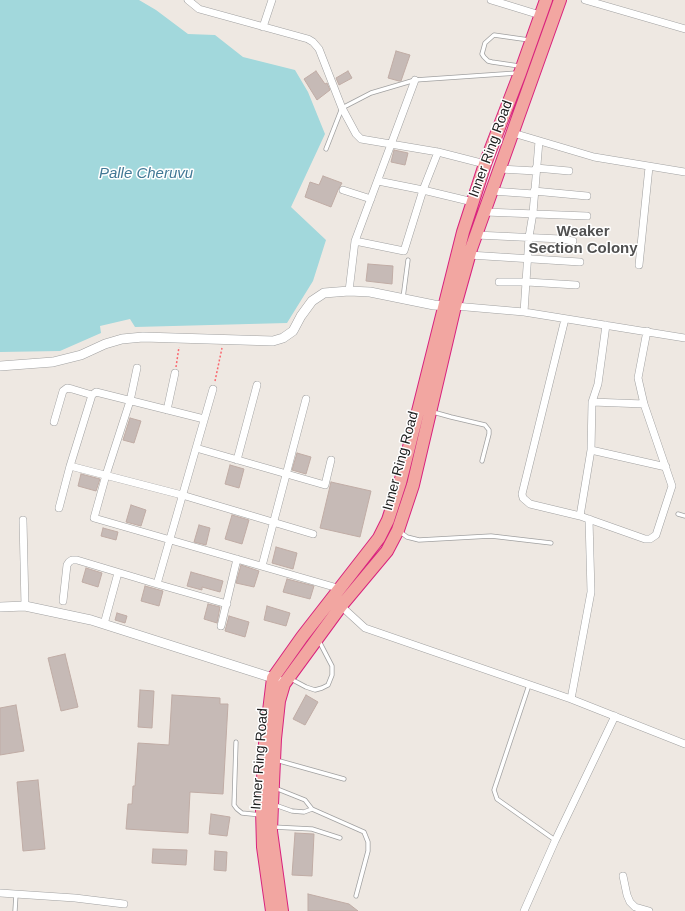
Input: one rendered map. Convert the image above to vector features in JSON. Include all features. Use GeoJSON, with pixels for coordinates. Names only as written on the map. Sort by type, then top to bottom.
{"type":"FeatureCollection","features":[{"type":"Feature","properties":{"kind":"highway","name":"Inner Ring Road"},"geometry":{"type":"LineString","coordinates":[[272,911],[263,847],[262,815],[273,759],[282,680],[317,639],[341,606],[387,551],[398,530],[413,484],[430,411],[463,232],[485,164],[546,0]]}},
{"type":"Feature","properties":{"kind":"highway","name":"Inner Ring Road"},"geometry":{"type":"LineString","coordinates":[[282,911],[275,869],[272,804],[267,786],[264,752],[282,680],[302,637],[380,538],[388,520],[400,483],[449,306],[485,212],[560,0]]}},
{"type":"Feature","properties":{"kind":"street"},"geometry":{"type":"LineString","coordinates":[[188,0],[199,9],[308,39],[317,46],[342,108],[356,134],[361,139],[438,152],[485,164]]}},
{"type":"Feature","properties":{"kind":"street"},"geometry":{"type":"LineString","coordinates":[[263,27],[272,0]]}},
{"type":"Feature","properties":{"kind":"street"},"geometry":{"type":"LineString","coordinates":[[491,0],[540,15]]}},
{"type":"Feature","properties":{"kind":"street"},"geometry":{"type":"LineString","coordinates":[[585,0],[685,29]]}},
{"type":"Feature","properties":{"kind":"street"},"geometry":{"type":"LineString","coordinates":[[349,291],[355,241],[415,80]]}},
{"type":"Feature","properties":{"kind":"street"},"geometry":{"type":"LineString","coordinates":[[513,133],[594,157],[685,172]]}},
{"type":"Feature","properties":{"kind":"street"},"geometry":{"type":"LineString","coordinates":[[524,312],[529,237],[533,213],[539,141]]}},
{"type":"Feature","properties":{"kind":"street"},"geometry":{"type":"LineString","coordinates":[[355,241],[404,252],[423,190],[438,152]]}},
{"type":"Feature","properties":{"kind":"street"},"geometry":{"type":"LineString","coordinates":[[639,265],[649,166]]}},
{"type":"Feature","properties":{"kind":"street"},"geometry":{"type":"LineString","coordinates":[[500,169],[570,171]]}},
{"type":"Feature","properties":{"kind":"street"},"geometry":{"type":"LineString","coordinates":[[378,181],[472,202]]}},
{"type":"Feature","properties":{"kind":"street"},"geometry":{"type":"LineString","coordinates":[[343,190],[371,199]]}},
{"type":"Feature","properties":{"kind":"street"},"geometry":{"type":"LineString","coordinates":[[492,191],[587,196]]}},
{"type":"Feature","properties":{"kind":"street"},"geometry":{"type":"LineString","coordinates":[[485,212],[587,216]]}},
{"type":"Feature","properties":{"kind":"street"},"geometry":{"type":"LineString","coordinates":[[476,235],[529,237],[574,241]]}},
{"type":"Feature","properties":{"kind":"street"},"geometry":{"type":"LineString","coordinates":[[469,255],[528,260],[580,262]]}},
{"type":"Feature","properties":{"kind":"street"},"geometry":{"type":"LineString","coordinates":[[500,282],[576,285]]}},
{"type":"Feature","properties":{"kind":"street"},"geometry":{"type":"LineString","coordinates":[[0,366],[53,362],[81,355],[105,344],[122,339],[143,337],[273,341],[282,338],[293,331],[301,316],[312,301],[324,293],[349,291],[370,292],[449,306],[524,312],[685,338]]}},
{"type":"Feature","properties":{"kind":"street"},"geometry":{"type":"LineString","coordinates":[[565,319],[522,494],[523,498],[530,504],[580,516],[646,539],[654,538],[656,535],[672,486],[644,404],[638,378],[648,331]]}},
{"type":"Feature","properties":{"kind":"street"},"geometry":{"type":"LineString","coordinates":[[580,516],[591,450],[592,402],[598,384],[606,325]]}},
{"type":"Feature","properties":{"kind":"street"},"geometry":{"type":"LineString","coordinates":[[137,368],[130,401],[94,518],[341,588],[341,606],[365,628],[571,699],[685,744]]}},
{"type":"Feature","properties":{"kind":"street"},"geometry":{"type":"LineString","coordinates":[[166,410],[175,373]]}},
{"type":"Feature","properties":{"kind":"street"},"geometry":{"type":"LineString","coordinates":[[237,460],[258,385]]}},
{"type":"Feature","properties":{"kind":"street"},"geometry":{"type":"LineString","coordinates":[[54,422],[63,391],[67,388],[92,395]]}},
{"type":"Feature","properties":{"kind":"street"},"geometry":{"type":"LineString","coordinates":[[157,584],[213,389]]}},
{"type":"Feature","properties":{"kind":"street"},"geometry":{"type":"LineString","coordinates":[[60,508],[70,466],[92,395],[96,392],[204,419]]}},
{"type":"Feature","properties":{"kind":"street"},"geometry":{"type":"LineString","coordinates":[[262,566],[306,400]]}},
{"type":"Feature","properties":{"kind":"street"},"geometry":{"type":"LineString","coordinates":[[592,402],[644,404]]}},
{"type":"Feature","properties":{"kind":"street"},"geometry":{"type":"LineString","coordinates":[[196,448],[325,485],[331,460]]}},
{"type":"Feature","properties":{"kind":"street"},"geometry":{"type":"LineString","coordinates":[[591,450],[666,467]]}},
{"type":"Feature","properties":{"kind":"street"},"geometry":{"type":"LineString","coordinates":[[70,466],[182,495],[313,534]]}},
{"type":"Feature","properties":{"kind":"street"},"geometry":{"type":"LineString","coordinates":[[571,699],[592,592],[589,519]]}},
{"type":"Feature","properties":{"kind":"street"},"geometry":{"type":"LineString","coordinates":[[23,520],[25,606]]}},
{"type":"Feature","properties":{"kind":"street"},"geometry":{"type":"LineString","coordinates":[[222,626],[237,559]]}},
{"type":"Feature","properties":{"kind":"street"},"geometry":{"type":"LineString","coordinates":[[63,601],[67,565],[72,560],[227,604]]}},
{"type":"Feature","properties":{"kind":"street"},"geometry":{"type":"LineString","coordinates":[[104,624],[118,573]]}},
{"type":"Feature","properties":{"kind":"street"},"geometry":{"type":"LineString","coordinates":[[0,607],[25,606],[91,620],[282,680]]}},
{"type":"Feature","properties":{"kind":"street"},"geometry":{"type":"LineString","coordinates":[[524,911],[615,716]]}},
{"type":"Feature","properties":{"kind":"street"},"geometry":{"type":"LineString","coordinates":[[623,876],[630,902],[635,907],[649,911]]}},
{"type":"Feature","properties":{"kind":"street"},"geometry":{"type":"LineString","coordinates":[[0,892],[75,898],[124,904]]}},
{"type":"Feature","properties":{"kind":"lane"},"geometry":{"type":"LineString","coordinates":[[521,70],[490,62],[484,57],[482,49],[484,43],[494,35],[531,40]]}},
{"type":"Feature","properties":{"kind":"lane"},"geometry":{"type":"LineString","coordinates":[[326,149],[342,108],[371,93],[415,80],[521,70]]}},
{"type":"Feature","properties":{"kind":"lane"},"geometry":{"type":"LineString","coordinates":[[404,298],[408,260]]}},
{"type":"Feature","properties":{"kind":"lane"},"geometry":{"type":"LineString","coordinates":[[430,411],[451,418],[485,425],[489,430],[489,434],[482,461]]}},
{"type":"Feature","properties":{"kind":"lane"},"geometry":{"type":"LineString","coordinates":[[678,514],[685,516]]}},
{"type":"Feature","properties":{"kind":"lane"},"geometry":{"type":"LineString","coordinates":[[398,530],[407,537],[419,540],[491,536],[551,543]]}},
{"type":"Feature","properties":{"kind":"lane"},"geometry":{"type":"LineString","coordinates":[[282,680],[315,690],[328,685],[332,675],[332,666],[317,639]]}},
{"type":"Feature","properties":{"kind":"lane"},"geometry":{"type":"LineString","coordinates":[[529,685],[494,790],[497,799],[556,841]]}},
{"type":"Feature","properties":{"kind":"lane"},"geometry":{"type":"LineString","coordinates":[[236,742],[234,805],[242,813],[262,815]]}},
{"type":"Feature","properties":{"kind":"lane"},"geometry":{"type":"LineString","coordinates":[[273,759],[344,779]]}},
{"type":"Feature","properties":{"kind":"lane"},"geometry":{"type":"LineString","coordinates":[[267,786],[304,800],[312,809],[364,832],[368,842],[368,851],[356,896]]}},
{"type":"Feature","properties":{"kind":"lane"},"geometry":{"type":"LineString","coordinates":[[272,804],[304,812],[312,809]]}},
{"type":"Feature","properties":{"kind":"lane"},"geometry":{"type":"LineString","coordinates":[[272,827],[312,829],[340,838]]}},
{"type":"Feature","properties":{"kind":"lane"},"geometry":{"type":"LineString","coordinates":[[16,894],[16,911]]}},
{"type":"Feature","properties":{"kind":"path"},"geometry":{"type":"LineString","coordinates":[[175,373],[180,339]]}},
{"type":"Feature","properties":{"kind":"path"},"geometry":{"type":"LineString","coordinates":[[213,389],[224,340]]}},
{"type":"Feature","properties":{"kind":"water","name":"Palle Cheruvu"},"geometry":{"type":"Polygon","coordinates":[[[0,0],[139,0],[156,10],[188,34],[215,35],[243,57],[295,70],[308,92],[325,134],[291,207],[326,240],[313,281],[287,323],[135,327],[130,319],[100,326],[101,333],[60,351],[0,352],[0,0]]]}},
{"type":"Feature","properties":{"kind":"building"},"geometry":{"type":"Polygon","coordinates":[[[396,51],[410,55],[401,81],[388,78],[396,51]]]}},
{"type":"Feature","properties":{"kind":"building"},"geometry":{"type":"Polygon","coordinates":[[[316,71],[325,84],[327,83],[330,90],[317,100],[304,79],[316,71]]]}},
{"type":"Feature","properties":{"kind":"building"},"geometry":{"type":"Polygon","coordinates":[[[348,71],[352,78],[339,85],[336,78],[348,71]]]}},
{"type":"Feature","properties":{"kind":"building"},"geometry":{"type":"Polygon","coordinates":[[[394,150],[408,153],[405,165],[391,162],[394,150]]]}},
{"type":"Feature","properties":{"kind":"building"},"geometry":{"type":"Polygon","coordinates":[[[323,176],[342,183],[331,207],[305,197],[310,182],[319,185],[323,176]]]}},
{"type":"Feature","properties":{"kind":"building"},"geometry":{"type":"Polygon","coordinates":[[[368,264],[393,266],[392,284],[366,281],[368,264]]]}},
{"type":"Feature","properties":{"kind":"building"},"geometry":{"type":"Polygon","coordinates":[[[130,418],[141,421],[134,443],[123,440],[130,418]]]}},
{"type":"Feature","properties":{"kind":"building"},"geometry":{"type":"Polygon","coordinates":[[[297,453],[311,457],[306,474],[292,470],[297,453]]]}},
{"type":"Feature","properties":{"kind":"building"},"geometry":{"type":"Polygon","coordinates":[[[230,465],[244,469],[239,488],[225,484],[230,465]]]}},
{"type":"Feature","properties":{"kind":"building"},"geometry":{"type":"Polygon","coordinates":[[[81,474],[100,479],[96,491],[78,486],[81,474]]]}},
{"type":"Feature","properties":{"kind":"building"},"geometry":{"type":"Polygon","coordinates":[[[331,482],[371,491],[360,537],[320,528],[331,482]]]}},
{"type":"Feature","properties":{"kind":"building"},"geometry":{"type":"Polygon","coordinates":[[[131,505],[146,510],[141,526],[126,522],[131,505]]]}},
{"type":"Feature","properties":{"kind":"building"},"geometry":{"type":"Polygon","coordinates":[[[232,515],[249,520],[242,544],[225,539],[232,515]]]}},
{"type":"Feature","properties":{"kind":"building"},"geometry":{"type":"Polygon","coordinates":[[[199,525],[210,528],[206,545],[194,542],[199,525]]]}},
{"type":"Feature","properties":{"kind":"building"},"geometry":{"type":"Polygon","coordinates":[[[103,528],[118,532],[116,540],[101,536],[103,528]]]}},
{"type":"Feature","properties":{"kind":"building"},"geometry":{"type":"Polygon","coordinates":[[[276,547],[297,553],[293,569],[272,563],[276,547]]]}},
{"type":"Feature","properties":{"kind":"building"},"geometry":{"type":"Polygon","coordinates":[[[241,565],[259,571],[254,587],[236,583],[241,565]]]}},
{"type":"Feature","properties":{"kind":"building"},"geometry":{"type":"Polygon","coordinates":[[[86,568],[102,573],[98,587],[82,582],[86,568]]]}},
{"type":"Feature","properties":{"kind":"building"},"geometry":{"type":"Polygon","coordinates":[[[191,572],[223,581],[220,592],[202,587],[202,590],[187,586],[191,572]]]}},
{"type":"Feature","properties":{"kind":"building"},"geometry":{"type":"Polygon","coordinates":[[[287,579],[314,586],[310,599],[283,592],[287,579]]]}},
{"type":"Feature","properties":{"kind":"building"},"geometry":{"type":"Polygon","coordinates":[[[145,586],[163,591],[159,606],[141,601],[145,586]]]}},
{"type":"Feature","properties":{"kind":"building"},"geometry":{"type":"Polygon","coordinates":[[[208,604],[220,607],[217,623],[204,619],[208,604]]]}},
{"type":"Feature","properties":{"kind":"building"},"geometry":{"type":"Polygon","coordinates":[[[267,606],[290,613],[286,626],[264,620],[267,606]]]}},
{"type":"Feature","properties":{"kind":"building"},"geometry":{"type":"Polygon","coordinates":[[[117,613],[127,616],[125,623],[115,620],[117,613]]]}},
{"type":"Feature","properties":{"kind":"building"},"geometry":{"type":"Polygon","coordinates":[[[229,616],[249,622],[245,637],[225,631],[229,616]]]}},
{"type":"Feature","properties":{"kind":"building"},"geometry":{"type":"Polygon","coordinates":[[[65,654],[78,707],[61,711],[48,658],[65,654]]]}},
{"type":"Feature","properties":{"kind":"building"},"geometry":{"type":"Polygon","coordinates":[[[140,690],[154,691],[152,728],[138,727],[140,690]]]}},
{"type":"Feature","properties":{"kind":"building"},"geometry":{"type":"Polygon","coordinates":[[[172,695],[220,698],[220,704],[228,704],[223,794],[190,792],[188,833],[126,829],[128,804],[132,804],[133,786],[135,786],[138,743],[169,745],[172,695]]]}},
{"type":"Feature","properties":{"kind":"building"},"geometry":{"type":"Polygon","coordinates":[[[306,695],[318,702],[305,725],[293,719],[306,695]]]}},
{"type":"Feature","properties":{"kind":"building"},"geometry":{"type":"Polygon","coordinates":[[[16,705],[24,751],[0,755],[0,708],[16,705]]]}},
{"type":"Feature","properties":{"kind":"building"},"geometry":{"type":"Polygon","coordinates":[[[38,780],[45,849],[23,851],[17,782],[38,780]]]}},
{"type":"Feature","properties":{"kind":"building"},"geometry":{"type":"Polygon","coordinates":[[[211,814],[230,817],[227,836],[209,834],[211,814]]]}},
{"type":"Feature","properties":{"kind":"building"},"geometry":{"type":"Polygon","coordinates":[[[295,833],[314,834],[312,876],[292,875],[295,833]]]}},
{"type":"Feature","properties":{"kind":"building"},"geometry":{"type":"Polygon","coordinates":[[[153,849],[187,850],[186,865],[152,863],[153,849]]]}},
{"type":"Feature","properties":{"kind":"building"},"geometry":{"type":"Polygon","coordinates":[[[215,851],[227,852],[226,871],[214,870],[215,851]]]}},
{"type":"Feature","properties":{"kind":"building"},"geometry":{"type":"Polygon","coordinates":[[[308,894],[349,904],[358,911],[308,911],[308,894]]]}},
{"type":"Feature","properties":{"kind":"district","name":"Weaker Section Colony"},"geometry":{"type":"Point","coordinates":[583,240]}}]}
